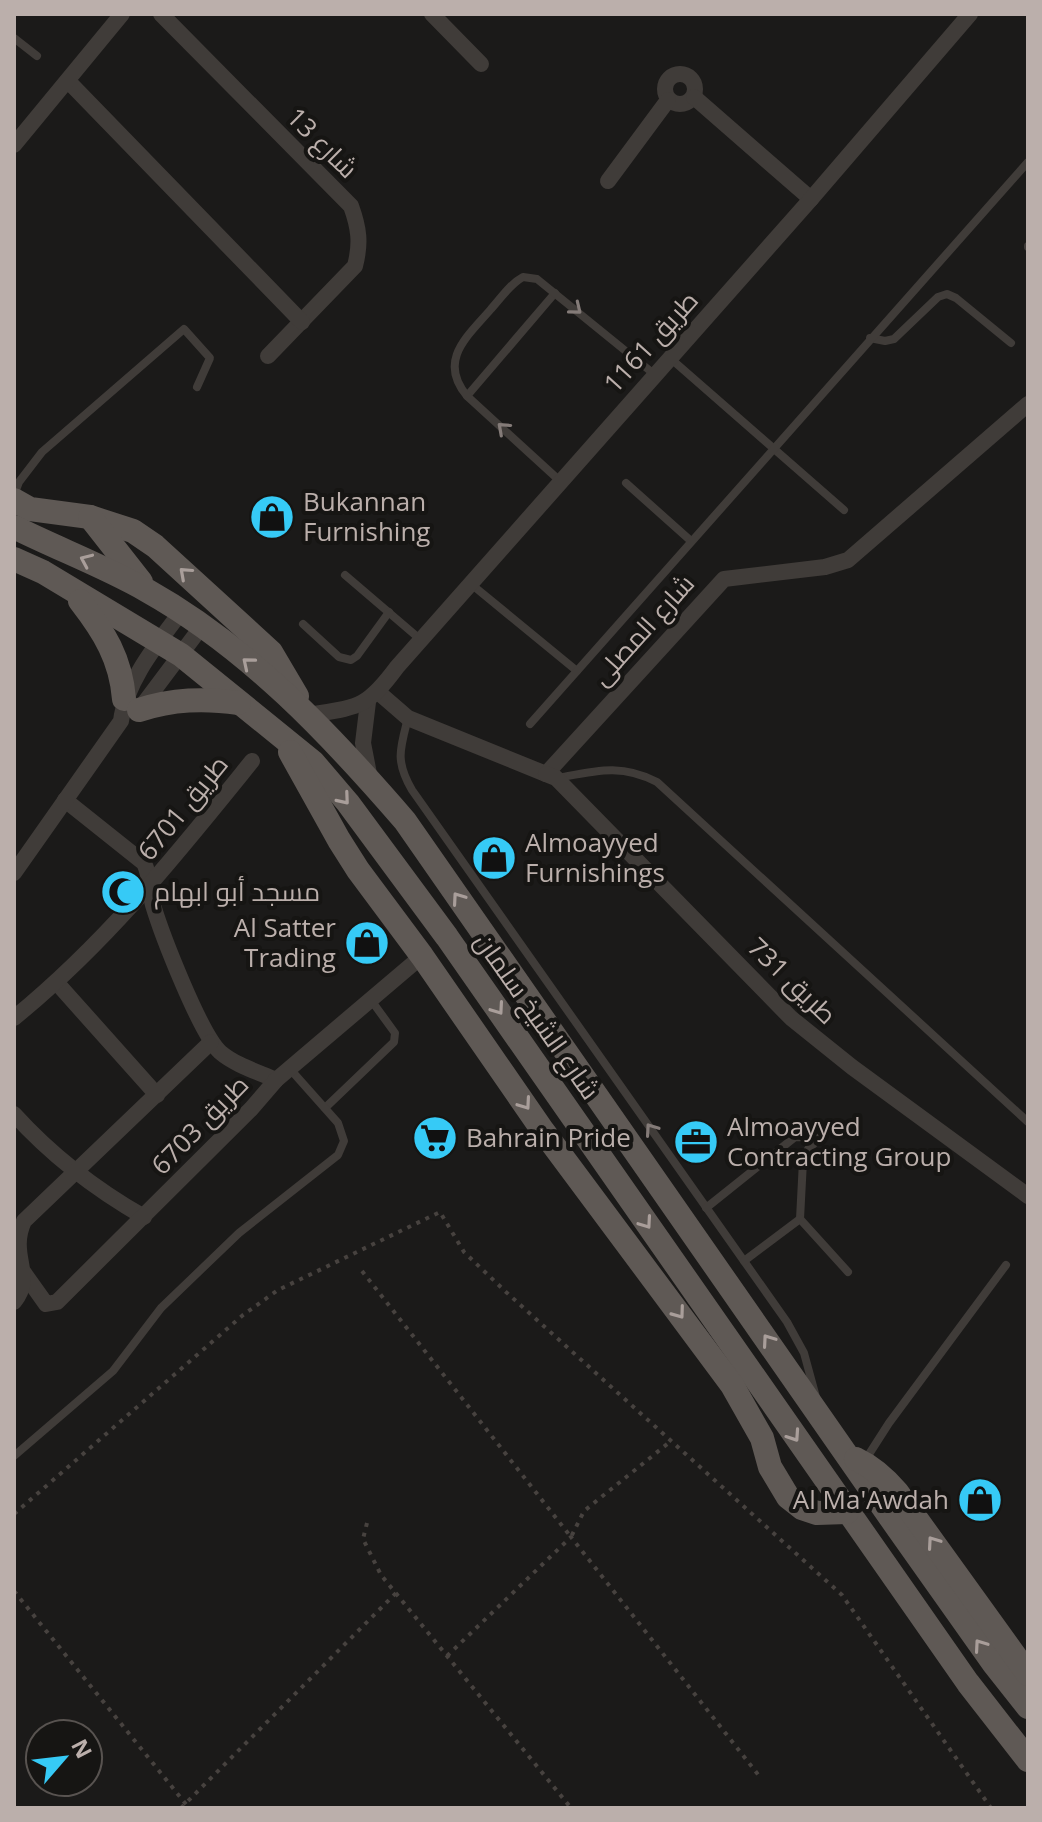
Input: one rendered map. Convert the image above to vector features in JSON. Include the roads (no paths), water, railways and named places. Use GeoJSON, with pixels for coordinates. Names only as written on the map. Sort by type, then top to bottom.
{"type":"FeatureCollection","features":[{"type":"Feature","properties":{"kind":"main road"},"geometry":{"type":"LineString","coordinates":[[14,498],[30,509],[90,517],[133,531],[155,546],[271,652],[308,715]]}},
{"type":"Feature","properties":{"kind":"main road"},"geometry":{"type":"LineString","coordinates":[[90,517],[147,590]]}},
{"type":"Feature","properties":{"kind":"main road","name":"شارع الشيخ سلمان"},"geometry":{"type":"LineString","coordinates":[[14,527],[147,590],[202,626],[308,715],[371,781],[405,821],[817,1410],[856,1459],[994,1664],[1028,1707]]}},
{"type":"Feature","properties":{"kind":"main road","name":"شارع الشيخ سلمان"},"geometry":{"type":"LineString","coordinates":[[14,559],[43,572],[181,655],[313,762],[348,803],[430,913],[968,1683],[1028,1760]]}},
{"type":"Feature","properties":{"kind":"main road"},"geometry":{"type":"LineString","coordinates":[[14,579],[43,572]]}},
{"type":"Feature","properties":{"kind":"main road"},"geometry":{"type":"LineString","coordinates":[[71,590],[96,621],[111,647],[120,670],[128,710],[174,700],[209,699],[243,703]]}},
{"type":"Feature","properties":{"kind":"main road"},"geometry":{"type":"LineString","coordinates":[[282,736],[339,840],[543,1131],[732,1385],[762,1438],[770,1467],[788,1497],[802,1508],[817,1513],[847,1512]]}},
{"type":"Feature","properties":{"kind":"main road"},"geometry":{"type":"LineString","coordinates":[[856,1459],[883,1476],[897,1492],[1028,1674]]}},
{"type":"Feature","properties":{"kind":"street"},"geometry":{"type":"LineString","coordinates":[[14,145],[122,14]]}},
{"type":"Feature","properties":{"kind":"street","name":"شارع 13"},"geometry":{"type":"LineString","coordinates":[[161,14],[351,206],[359,227],[360,246],[355,266],[268,356]]}},
{"type":"Feature","properties":{"kind":"street"},"geometry":{"type":"LineString","coordinates":[[432,14],[481,64]]}},
{"type":"Feature","properties":{"kind":"street","name":"طريق 1161"},"geometry":{"type":"LineString","coordinates":[[373,697],[970,14]]}},
{"type":"Feature","properties":{"kind":"street"},"geometry":{"type":"LineString","coordinates":[[683,73],[692,78],[696,87],[694,97],[687,103],[677,105],[668,100],[664,91],[666,81],[673,74],[683,73]]}},
{"type":"Feature","properties":{"kind":"street"},"geometry":{"type":"LineString","coordinates":[[68,81],[302,322]]}},
{"type":"Feature","properties":{"kind":"street"},"geometry":{"type":"LineString","coordinates":[[694,97],[811,199]]}},
{"type":"Feature","properties":{"kind":"street"},"geometry":{"type":"LineString","coordinates":[[608,181],[668,100]]}},
{"type":"Feature","properties":{"kind":"street","name":"شارع المصلى"},"geometry":{"type":"LineString","coordinates":[[551,776],[724,579],[825,567],[848,560],[1028,404]]}},
{"type":"Feature","properties":{"kind":"street"},"geometry":{"type":"LineString","coordinates":[[128,710],[159,641],[181,612]]}},
{"type":"Feature","properties":{"kind":"street"},"geometry":{"type":"LineString","coordinates":[[14,873],[128,710],[181,655],[202,626]]}},
{"type":"Feature","properties":{"kind":"street"},"geometry":{"type":"LineString","coordinates":[[373,697],[408,718],[551,776]]}},
{"type":"Feature","properties":{"kind":"street"},"geometry":{"type":"LineString","coordinates":[[308,715],[341,710],[373,697]]}},
{"type":"Feature","properties":{"kind":"street"},"geometry":{"type":"LineString","coordinates":[[371,781],[363,743],[373,697]]}},
{"type":"Feature","properties":{"kind":"street","name":"طريق 6701"},"geometry":{"type":"LineString","coordinates":[[14,1018],[57,983],[151,887],[252,761]]}},
{"type":"Feature","properties":{"kind":"street","name":"طريق 731"},"geometry":{"type":"LineString","coordinates":[[551,776],[791,1018],[852,1067],[1028,1196]]}},
{"type":"Feature","properties":{"kind":"street"},"geometry":{"type":"LineString","coordinates":[[65,800],[144,863],[150,875],[156,913],[211,1042],[226,1057],[276,1080]]}},
{"type":"Feature","properties":{"kind":"street","name":"طريق 6703"},"geometry":{"type":"LineString","coordinates":[[24,1273],[43,1301],[54,1304],[144,1217],[276,1080],[422,956]]}},
{"type":"Feature","properties":{"kind":"street"},"geometry":{"type":"LineString","coordinates":[[57,983],[157,1095]]}},
{"type":"Feature","properties":{"kind":"street"},"geometry":{"type":"LineString","coordinates":[[14,1302],[24,1284],[17,1243],[24,1221],[211,1042]]}},
{"type":"Feature","properties":{"kind":"street"},"geometry":{"type":"LineString","coordinates":[[14,1114],[76,1172],[144,1217]]}},
{"type":"Feature","properties":{"kind":"lane"},"geometry":{"type":"LineString","coordinates":[[14,38],[37,56]]}},
{"type":"Feature","properties":{"kind":"lane"},"geometry":{"type":"LineString","coordinates":[[530,724],[870,338],[1024,174],[1028,162]]}},
{"type":"Feature","properties":{"kind":"lane"},"geometry":{"type":"LineString","coordinates":[[560,481],[467,396],[454,370],[457,351],[462,343],[516,281],[523,277],[537,279],[654,374]]}},
{"type":"Feature","properties":{"kind":"lane"},"geometry":{"type":"LineString","coordinates":[[467,396],[555,293]]}},
{"type":"Feature","properties":{"kind":"lane"},"geometry":{"type":"LineString","coordinates":[[870,338],[894,339],[938,297],[947,294],[1011,343]]}},
{"type":"Feature","properties":{"kind":"lane"},"geometry":{"type":"LineString","coordinates":[[14,498],[29,466],[42,452],[181,329],[186,330],[210,358],[197,387]]}},
{"type":"Feature","properties":{"kind":"lane"},"geometry":{"type":"LineString","coordinates":[[669,357],[844,510]]}},
{"type":"Feature","properties":{"kind":"lane"},"geometry":{"type":"LineString","coordinates":[[626,483],[691,541]]}},
{"type":"Feature","properties":{"kind":"lane"},"geometry":{"type":"LineString","coordinates":[[345,575],[421,640]]}},
{"type":"Feature","properties":{"kind":"lane"},"geometry":{"type":"LineString","coordinates":[[470,584],[577,671]]}},
{"type":"Feature","properties":{"kind":"lane"},"geometry":{"type":"LineString","coordinates":[[303,624],[346,661],[357,656],[389,612]]}},
{"type":"Feature","properties":{"kind":"lane"},"geometry":{"type":"LineString","coordinates":[[408,718],[400,751],[400,767],[420,803],[787,1322],[804,1353],[815,1390],[817,1410]]}},
{"type":"Feature","properties":{"kind":"lane"},"geometry":{"type":"LineString","coordinates":[[551,776],[621,769],[657,782],[1028,1122]]}},
{"type":"Feature","properties":{"kind":"lane"},"geometry":{"type":"LineString","coordinates":[[325,1108],[394,1042],[395,1033],[371,1000]]}},
{"type":"Feature","properties":{"kind":"lane"},"geometry":{"type":"LineString","coordinates":[[14,1456],[113,1371],[161,1308],[239,1233],[338,1155],[344,1141],[338,1123],[290,1068]]}},
{"type":"Feature","properties":{"kind":"lane"},"geometry":{"type":"LineString","coordinates":[[835,1125],[808,1149],[803,1161],[800,1219],[848,1272]]}},
{"type":"Feature","properties":{"kind":"lane"},"geometry":{"type":"LineString","coordinates":[[706,1208],[795,1137],[821,1138]]}},
{"type":"Feature","properties":{"kind":"lane"},"geometry":{"type":"LineString","coordinates":[[744,1261],[800,1219]]}},
{"type":"Feature","properties":{"kind":"lane"},"geometry":{"type":"LineString","coordinates":[[856,1459],[889,1423],[1006,1265]]}},
{"type":"Feature","properties":{"kind":"place","name":"Bukannan Furnishing"},"geometry":{"type":"Point","coordinates":[272,517]}},
{"type":"Feature","properties":{"kind":"place","name":"Almoayyed Furnishings"},"geometry":{"type":"Point","coordinates":[494,858]}},
{"type":"Feature","properties":{"kind":"place","name":"مسجد أبو ابهام"},"geometry":{"type":"Point","coordinates":[123,892]}},
{"type":"Feature","properties":{"kind":"place","name":"Al Satter Trading"},"geometry":{"type":"Point","coordinates":[367,943]}},
{"type":"Feature","properties":{"kind":"place","name":"Bahrain Pride"},"geometry":{"type":"Point","coordinates":[435,1138]}},
{"type":"Feature","properties":{"kind":"place","name":"Almoayyed Contracting Group"},"geometry":{"type":"Point","coordinates":[696,1142]}},
{"type":"Feature","properties":{"kind":"place","name":"Al Ma'Awdah"},"geometry":{"type":"Point","coordinates":[980,1500]}}]}
